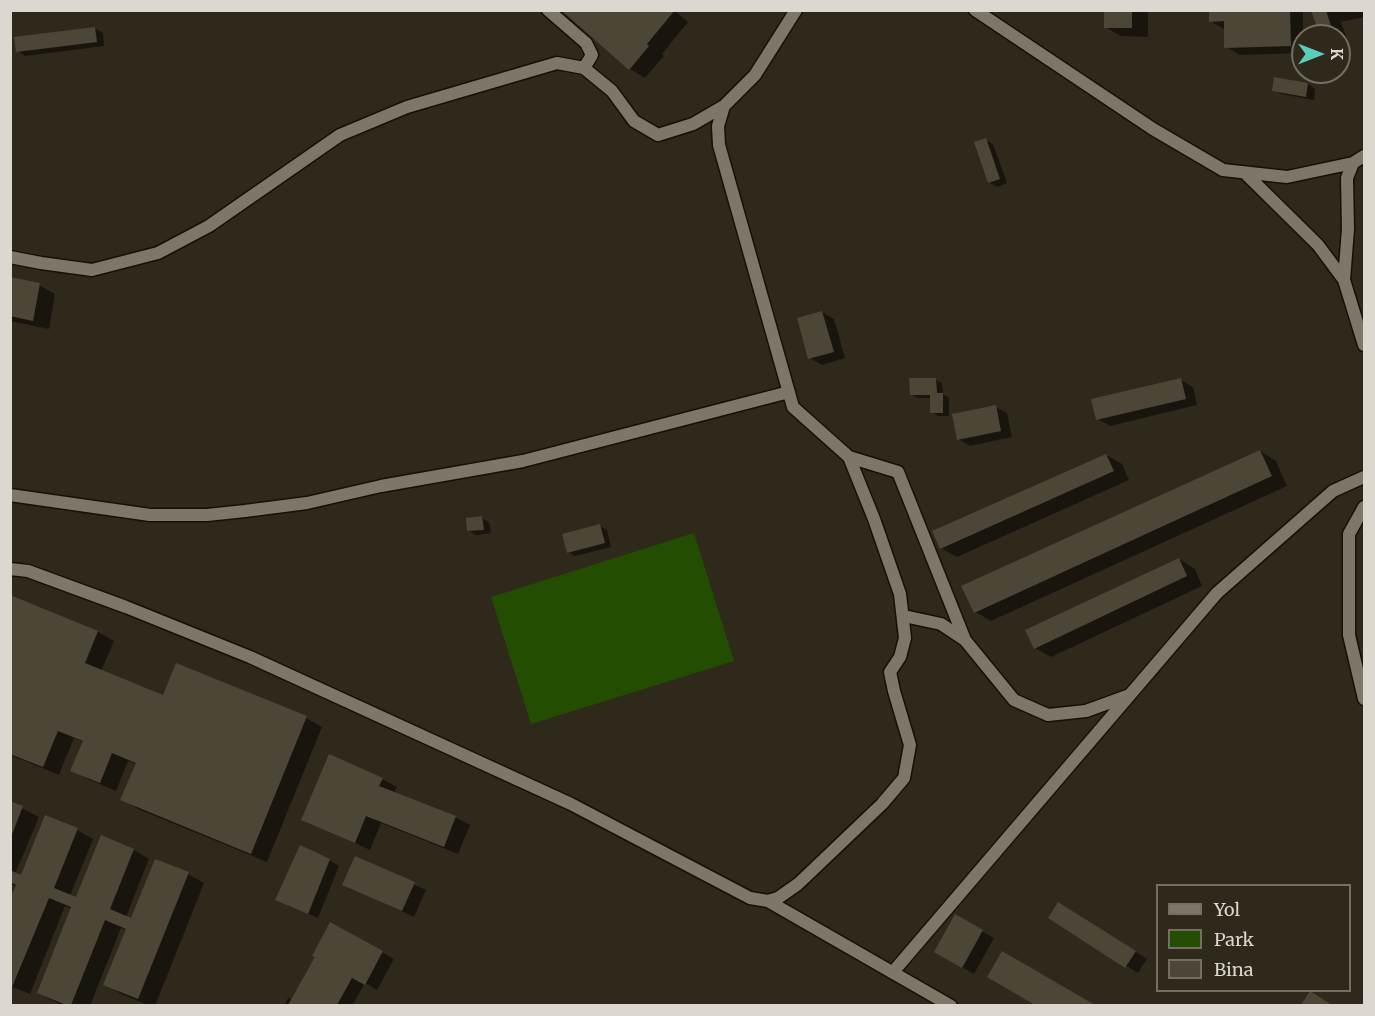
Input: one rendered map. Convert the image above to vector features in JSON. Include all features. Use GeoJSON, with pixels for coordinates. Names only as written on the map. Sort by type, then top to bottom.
{"type":"FeatureCollection","features":[{"type":"Feature","properties":{"kind":"street"},"geometry":{"type":"LineString","coordinates":[[548,10],[586,43],[592,55],[584,68]]}},
{"type":"Feature","properties":{"kind":"street"},"geometry":{"type":"LineString","coordinates":[[10,257],[41,264],[92,270],[158,253],[208,226],[340,135],[407,107],[557,63],[584,68],[612,92],[634,121],[658,135],[693,124],[724,106],[755,75],[796,10]]}},
{"type":"Feature","properties":{"kind":"street"},"geometry":{"type":"LineString","coordinates":[[975,10],[1187,150],[1223,170],[1287,177],[1353,163],[1365,156]]}},
{"type":"Feature","properties":{"kind":"street"},"geometry":{"type":"LineString","coordinates":[[724,106],[718,126],[719,145],[793,407],[849,457],[898,472],[965,640],[1014,700],[1048,715],[1086,711],[1132,695]]}},
{"type":"Feature","properties":{"kind":"street"},"geometry":{"type":"LineString","coordinates":[[1344,280],[1348,229],[1347,178],[1353,163]]}},
{"type":"Feature","properties":{"kind":"street"},"geometry":{"type":"LineString","coordinates":[[1245,172],[1318,245],[1344,280],[1365,345]]}},
{"type":"Feature","properties":{"kind":"street"},"geometry":{"type":"LineString","coordinates":[[10,495],[150,515],[207,515],[307,503],[381,486],[523,461],[789,392]]}},
{"type":"Feature","properties":{"kind":"street"},"geometry":{"type":"LineString","coordinates":[[768,901],[778,898],[798,884],[882,804],[904,778],[910,745],[890,672],[900,657],[905,638],[904,616],[900,594],[849,457]]}},
{"type":"Feature","properties":{"kind":"street"},"geometry":{"type":"LineString","coordinates":[[893,972],[1217,593],[1333,491],[1365,477]]}},
{"type":"Feature","properties":{"kind":"street"},"geometry":{"type":"LineString","coordinates":[[1365,507],[1349,534],[1349,635],[1365,699]]}},
{"type":"Feature","properties":{"kind":"street"},"geometry":{"type":"LineString","coordinates":[[10,569],[28,571],[126,607],[250,657],[571,804],[750,898],[768,901],[951,1005]]}},
{"type":"Feature","properties":{"kind":"street"},"geometry":{"type":"LineString","coordinates":[[904,616],[940,624],[965,640]]}},
{"type":"Feature","properties":{"kind":"green space"},"geometry":{"type":"Polygon","coordinates":[[[694,533],[734,661],[531,724],[491,597],[694,533]]]}},
{"type":"Feature","properties":{"kind":"building"},"geometry":{"type":"Polygon","coordinates":[[[561,10],[675,10],[629,70],[561,10]]]}},
{"type":"Feature","properties":{"kind":"building"},"geometry":{"type":"Polygon","coordinates":[[[1104,10],[1132,10],[1132,28],[1104,28],[1104,10]]]}},
{"type":"Feature","properties":{"kind":"building"},"geometry":{"type":"Polygon","coordinates":[[[1209,10],[1290,10],[1291,46],[1224,48],[1224,21],[1209,22],[1209,10]]]}},
{"type":"Feature","properties":{"kind":"building"},"geometry":{"type":"Polygon","coordinates":[[[1311,10],[1326,10],[1330,24],[1316,24],[1311,10]]]}},
{"type":"Feature","properties":{"kind":"building"},"geometry":{"type":"Polygon","coordinates":[[[95,27],[97,42],[16,52],[14,37],[95,27]]]}},
{"type":"Feature","properties":{"kind":"building"},"geometry":{"type":"Polygon","coordinates":[[[1274,77],[1291,80],[1291,84],[1308,84],[1306,97],[1272,91],[1274,77]]]}},
{"type":"Feature","properties":{"kind":"building"},"geometry":{"type":"Polygon","coordinates":[[[986,138],[1000,179],[988,183],[974,142],[986,138]]]}},
{"type":"Feature","properties":{"kind":"building"},"geometry":{"type":"Polygon","coordinates":[[[10,277],[40,283],[33,321],[10,316],[10,277]]]}},
{"type":"Feature","properties":{"kind":"building"},"geometry":{"type":"Polygon","coordinates":[[[822,311],[834,352],[808,359],[797,318],[822,311]]]}},
{"type":"Feature","properties":{"kind":"building"},"geometry":{"type":"Polygon","coordinates":[[[909,378],[936,378],[937,393],[943,393],[943,413],[930,413],[930,395],[910,395],[909,378]]]}},
{"type":"Feature","properties":{"kind":"building"},"geometry":{"type":"Polygon","coordinates":[[[1181,378],[1186,399],[1096,420],[1091,399],[1181,378]]]}},
{"type":"Feature","properties":{"kind":"building"},"geometry":{"type":"Polygon","coordinates":[[[996,405],[1001,431],[957,440],[952,414],[996,405]]]}},
{"type":"Feature","properties":{"kind":"building"},"geometry":{"type":"Polygon","coordinates":[[[1260,450],[1272,476],[974,613],[961,586],[1260,450]]]}},
{"type":"Feature","properties":{"kind":"building"},"geometry":{"type":"Polygon","coordinates":[[[1106,454],[1114,471],[940,549],[932,531],[1106,454]]]}},
{"type":"Feature","properties":{"kind":"building"},"geometry":{"type":"Polygon","coordinates":[[[482,516],[484,530],[467,531],[466,518],[482,516]]]}},
{"type":"Feature","properties":{"kind":"building"},"geometry":{"type":"Polygon","coordinates":[[[600,524],[605,543],[567,553],[562,534],[600,524]]]}},
{"type":"Feature","properties":{"kind":"building"},"geometry":{"type":"Polygon","coordinates":[[[1179,558],[1187,576],[1034,649],[1025,630],[1179,558]]]}},
{"type":"Feature","properties":{"kind":"building"},"geometry":{"type":"Polygon","coordinates":[[[10,595],[98,631],[85,663],[163,695],[176,663],[307,716],[251,854],[120,800],[136,763],[112,753],[100,783],[70,771],[83,741],[58,731],[43,767],[10,754],[10,595]]]}},
{"type":"Feature","properties":{"kind":"building"},"geometry":{"type":"Polygon","coordinates":[[[329,754],[383,778],[379,786],[456,816],[444,847],[366,816],[355,843],[301,820],[329,754]]]}},
{"type":"Feature","properties":{"kind":"building"},"geometry":{"type":"Polygon","coordinates":[[[10,801],[23,806],[11,837],[10,837],[10,801]]]}},
{"type":"Feature","properties":{"kind":"building"},"geometry":{"type":"Polygon","coordinates":[[[45,815],[78,828],[54,888],[76,897],[101,835],[134,849],[110,909],[131,918],[155,859],[189,872],[138,999],[103,985],[126,929],[105,920],[71,1005],[37,993],[71,907],[49,898],[10,992],[10,898],[16,885],[10,882],[10,870],[21,875],[45,815]]]}},
{"type":"Feature","properties":{"kind":"building"},"geometry":{"type":"Polygon","coordinates":[[[300,845],[330,859],[308,914],[275,900],[300,845]]]}},
{"type":"Feature","properties":{"kind":"building"},"geometry":{"type":"Polygon","coordinates":[[[355,856],[415,882],[402,911],[342,885],[355,856]]]}},
{"type":"Feature","properties":{"kind":"building"},"geometry":{"type":"Polygon","coordinates":[[[1058,902],[1136,951],[1125,968],[1048,918],[1058,902]]]}},
{"type":"Feature","properties":{"kind":"building"},"geometry":{"type":"Polygon","coordinates":[[[955,914],[983,930],[962,968],[934,952],[955,914]]]}},
{"type":"Feature","properties":{"kind":"building"},"geometry":{"type":"Polygon","coordinates":[[[330,922],[383,951],[365,985],[352,978],[337,1005],[288,1005],[315,957],[312,956],[330,922]]]}},
{"type":"Feature","properties":{"kind":"building"},"geometry":{"type":"Polygon","coordinates":[[[1002,951],[1095,1005],[1035,1005],[987,977],[1002,951]]]}},
{"type":"Feature","properties":{"kind":"building"},"geometry":{"type":"Polygon","coordinates":[[[1312,992],[1332,1005],[1301,1005],[1312,992]]]}}]}
